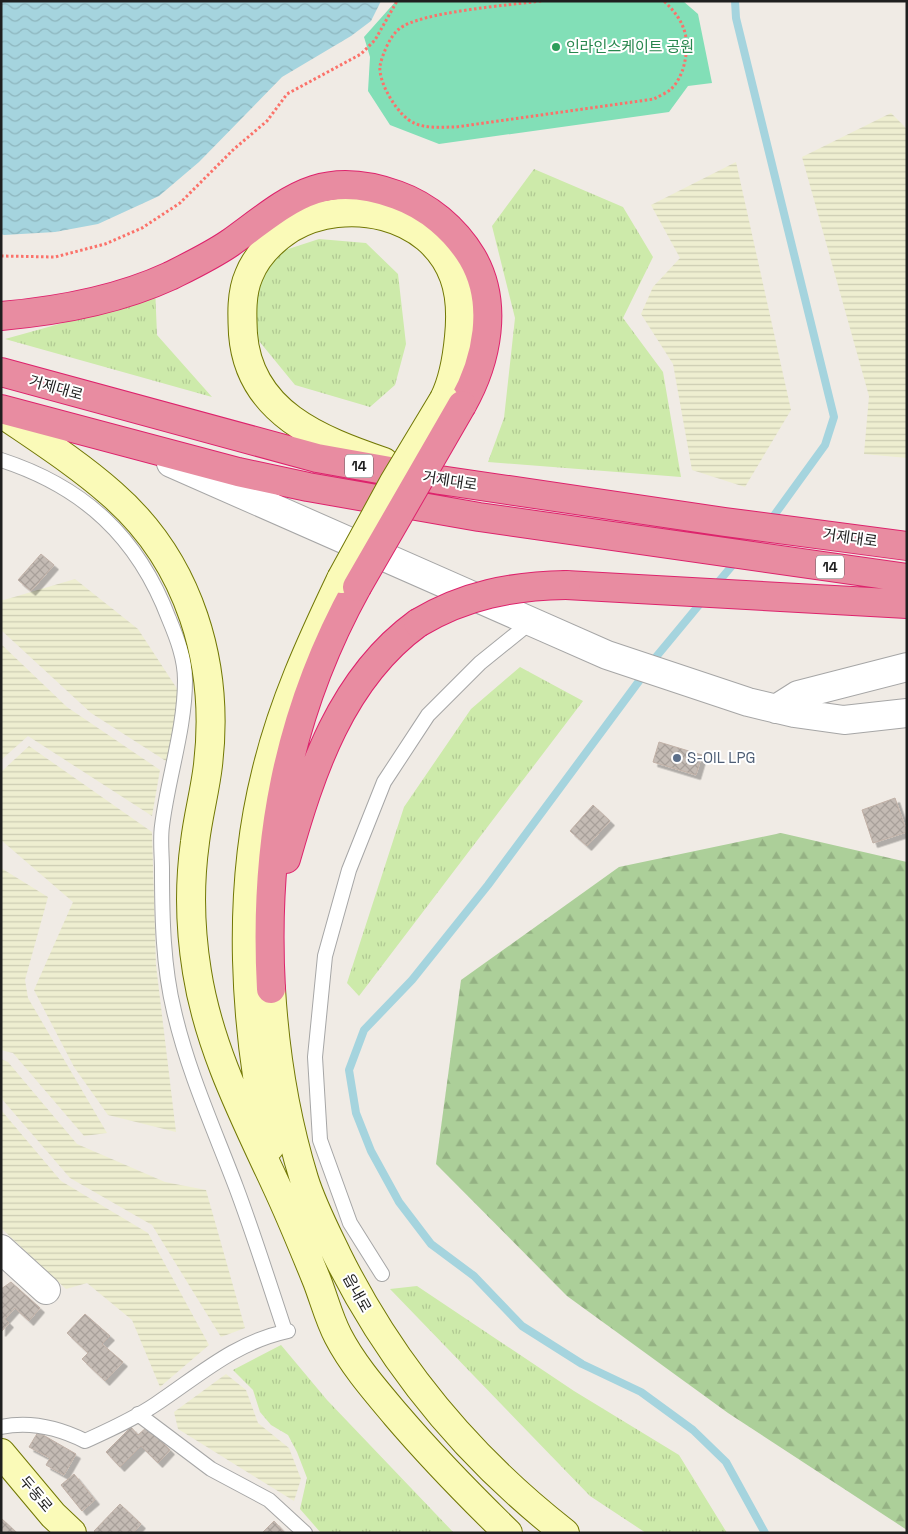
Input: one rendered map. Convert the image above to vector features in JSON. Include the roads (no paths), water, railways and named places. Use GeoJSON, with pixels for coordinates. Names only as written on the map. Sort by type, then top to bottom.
{"type":"FeatureCollection","features":[{"type":"Feature","properties":{"kind":"highway"},"geometry":{"type":"LineString","coordinates":[[1,316],[63,308],[134,290],[200,261],[229,244],[257,222],[297,196],[316,189],[335,186],[369,187],[408,199],[426,210],[454,233],[475,262],[485,298],[486,339],[477,375],[453,402],[349,583],[313,679],[292,745],[274,839],[269,897],[271,989]]}},
{"type":"Feature","properties":{"kind":"highway","name":"거제대로"},"geometry":{"type":"LineString","coordinates":[[1,372],[317,458],[435,479],[725,522],[907,546]]}},
{"type":"Feature","properties":{"kind":"highway","name":"거제대로"},"geometry":{"type":"LineString","coordinates":[[1,409],[308,488],[450,512],[907,578]]}},
{"type":"Feature","properties":{"kind":"highway"},"geometry":{"type":"LineString","coordinates":[[816,534],[907,531]]}},
{"type":"Feature","properties":{"kind":"highway"},"geometry":{"type":"LineString","coordinates":[[271,989],[275,916],[284,865],[301,804],[320,753],[335,723],[370,669],[392,645],[418,624],[449,607],[485,594],[522,587],[566,585],[907,604]]}},
{"type":"Feature","properties":{"kind":"street"},"geometry":{"type":"LineString","coordinates":[[435,479],[341,447],[319,437],[283,412],[261,389],[246,355],[242,317],[245,290],[250,273],[268,247],[282,234],[305,221],[321,216],[347,212],[379,215],[410,226],[426,238],[448,264],[459,297],[460,330],[453,402]]}},
{"type":"Feature","properties":{"kind":"street"},"geometry":{"type":"LineString","coordinates":[[1,413],[83,470],[132,513],[151,534],[168,560],[193,611],[202,640],[211,712],[207,773],[192,868],[192,934],[197,970],[203,1007],[217,1052],[232,1090],[284,1202]]}},
{"type":"Feature","properties":{"kind":"street"},"geometry":{"type":"LineString","coordinates":[[120,440],[620,659],[776,709],[844,720],[907,714]]}},
{"type":"Feature","properties":{"kind":"street"},"geometry":{"type":"LineString","coordinates":[[284,1202],[264,1117],[250,1005],[248,927],[252,853],[264,781],[276,736],[303,661],[349,583]]}},
{"type":"Feature","properties":{"kind":"street"},"geometry":{"type":"LineString","coordinates":[[776,709],[798,694],[907,667]]}},
{"type":"Feature","properties":{"kind":"street","name":"읍내로"},"geometry":{"type":"LineString","coordinates":[[271,989],[274,1036],[288,1119],[304,1180],[321,1222],[345,1270],[377,1329],[419,1387],[459,1436],[507,1482],[565,1533]]}},
{"type":"Feature","properties":{"kind":"street","name":"읍내로"},"geometry":{"type":"LineString","coordinates":[[284,1202],[338,1335],[368,1383],[446,1471],[508,1533]]}},
{"type":"Feature","properties":{"kind":"street"},"geometry":{"type":"LineString","coordinates":[[1,1249],[46,1290]]}},
{"type":"Feature","properties":{"kind":"street","name":"두동로"},"geometry":{"type":"LineString","coordinates":[[1,1453],[53,1515],[72,1533]]}},
{"type":"Feature","properties":{"kind":"street","name":"두동로"},"geometry":{"type":"LineString","coordinates":[[1,1478],[35,1517],[52,1533]]}},
{"type":"Feature","properties":{"kind":"lane"},"geometry":{"type":"LineString","coordinates":[[1,460],[50,479],[78,495],[106,519],[148,572],[164,604],[179,645],[185,678],[182,709],[162,828],[164,948],[174,1011],[194,1077],[237,1190],[287,1331],[250,1342],[138,1414],[85,1441],[61,1429],[15,1424],[1,1427]]}},
{"type":"Feature","properties":{"kind":"lane"},"geometry":{"type":"LineString","coordinates":[[382,1274],[350,1223],[320,1140],[315,1057],[325,956],[349,870],[384,782],[428,715],[480,663],[532,622]]}},
{"type":"Feature","properties":{"kind":"lane"},"geometry":{"type":"LineString","coordinates":[[138,1414],[211,1469],[268,1500],[305,1533]]}},
{"type":"Feature","properties":{"kind":"water"},"geometry":{"type":"Polygon","coordinates":[[[1,1],[381,1],[371,21],[351,36],[282,77],[199,162],[159,196],[98,224],[55,232],[4,235],[1,234],[1,1]]]}},
{"type":"Feature","properties":{"kind":"waterway"},"geometry":{"type":"LineString","coordinates":[[735,1],[736,18],[834,417],[825,445],[770,521]]}},
{"type":"Feature","properties":{"kind":"waterway"},"geometry":{"type":"LineString","coordinates":[[715,586],[736,561]]}},
{"type":"Feature","properties":{"kind":"waterway"},"geometry":{"type":"LineString","coordinates":[[651,663],[704,599]]}},
{"type":"Feature","properties":{"kind":"waterway"},"geometry":{"type":"LineString","coordinates":[[645,673],[488,885],[412,980],[364,1030],[349,1070],[356,1113],[371,1151],[399,1202],[431,1244],[474,1276],[522,1326],[582,1364],[641,1392],[693,1430],[726,1462],[765,1533]]}},
{"type":"Feature","properties":{"kind":"place","name":"인라인스케이트 공원"},"geometry":{"type":"Point","coordinates":[556,47]}},
{"type":"Feature","properties":{"kind":"place","name":"S-OIL LPG"},"geometry":{"type":"Point","coordinates":[677,758]}}]}
